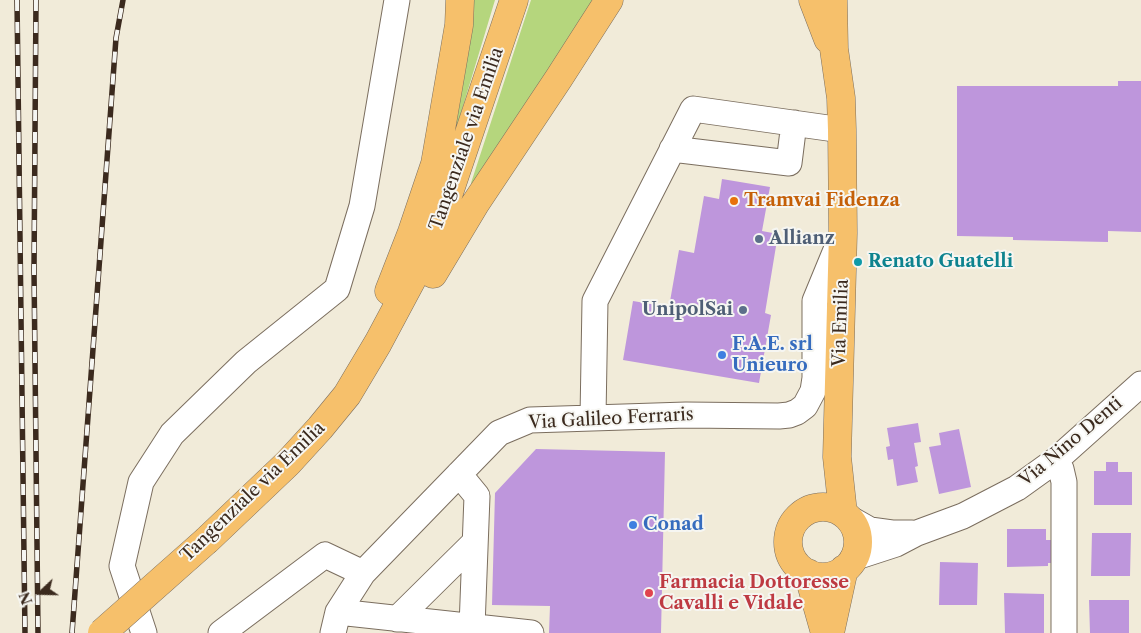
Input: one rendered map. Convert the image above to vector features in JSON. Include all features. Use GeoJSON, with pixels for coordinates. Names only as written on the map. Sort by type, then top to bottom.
{"type":"FeatureCollection","features":[{"type":"Feature","properties":{"kind":"main road"},"geometry":{"type":"LineString","coordinates":[[378,343],[388,294],[435,164],[459,25],[460,0]]}},
{"type":"Feature","properties":{"kind":"main road","name":"Tangenziale via Emilia"},"geometry":{"type":"LineString","coordinates":[[102,633],[207,540],[288,463],[348,395],[378,343],[432,240],[514,0]]}},
{"type":"Feature","properties":{"kind":"main road"},"geometry":{"type":"LineString","coordinates":[[378,343],[408,316],[475,204],[609,0]]}},
{"type":"Feature","properties":{"kind":"main road"},"geometry":{"type":"LineString","coordinates":[[813,0],[834,49]]}},
{"type":"Feature","properties":{"kind":"main road","name":"Via Emilia"},"geometry":{"type":"LineString","coordinates":[[833,0],[834,49],[841,98],[843,234],[837,457],[845,515]]}},
{"type":"Feature","properties":{"kind":"main road","name":"Via Emilia"},"geometry":{"type":"LineString","coordinates":[[841,98],[851,52],[852,0]]}},
{"type":"Feature","properties":{"kind":"main road","name":"Via Emilia"},"geometry":{"type":"LineString","coordinates":[[802,514],[820,488],[837,457]]}},
{"type":"Feature","properties":{"kind":"main road"},"geometry":{"type":"LineString","coordinates":[[830,633],[849,564],[857,548],[857,537],[854,526],[845,515],[833,508],[822,507],[802,514],[792,526],[788,535],[788,546],[795,563],[808,573],[817,576],[836,574],[849,564]]}},
{"type":"Feature","properties":{"kind":"main road"},"geometry":{"type":"LineString","coordinates":[[808,573],[825,633]]}},
{"type":"Feature","properties":{"kind":"street"},"geometry":{"type":"LineString","coordinates":[[144,633],[122,566],[142,482],[172,434],[246,362],[337,289],[362,206],[397,0]]}},
{"type":"Feature","properties":{"kind":"street"},"geometry":{"type":"LineString","coordinates":[[593,417],[595,301],[693,109],[842,130]]}},
{"type":"Feature","properties":{"kind":"street"},"geometry":{"type":"LineString","coordinates":[[672,149],[789,163],[794,124]]}},
{"type":"Feature","properties":{"kind":"street","name":"Via Galileo Ferraris"},"geometry":{"type":"LineString","coordinates":[[335,623],[363,573],[499,432],[530,420],[676,415],[789,416],[797,412],[804,406],[813,391],[815,378],[816,301],[843,234]]}},
{"type":"Feature","properties":{"kind":"street","name":"Via Nino Denti"},"geometry":{"type":"LineString","coordinates":[[849,564],[917,533],[963,516],[1017,488],[1056,460],[1141,384]]}},
{"type":"Feature","properties":{"kind":"street"},"geometry":{"type":"LineString","coordinates":[[1056,460],[1061,469],[1064,482],[1064,633]]}},
{"type":"Feature","properties":{"kind":"street"},"geometry":{"type":"LineString","coordinates":[[459,474],[477,496],[472,627]]}},
{"type":"Feature","properties":{"kind":"street","name":"Via Nino Denti"},"geometry":{"type":"LineString","coordinates":[[845,515],[870,530],[892,533],[917,533]]}},
{"type":"Feature","properties":{"kind":"street"},"geometry":{"type":"LineString","coordinates":[[397,619],[476,542]]}},
{"type":"Feature","properties":{"kind":"street"},"geometry":{"type":"LineString","coordinates":[[221,633],[325,555],[363,573]]}},
{"type":"Feature","properties":{"kind":"street"},"geometry":{"type":"LineString","coordinates":[[335,623],[397,619],[531,633]]}},
{"type":"Feature","properties":{"kind":"green space"},"geometry":{"type":"Polygon","coordinates":[[[470,0],[495,0],[454,136],[470,0]]]}},
{"type":"Feature","properties":{"kind":"green space"},"geometry":{"type":"Polygon","coordinates":[[[531,0],[594,0],[475,186],[471,183],[531,0]]]}},
{"type":"Feature","properties":{"kind":"building"},"geometry":{"type":"Polygon","coordinates":[[[1118,81],[1141,81],[1141,232],[1108,231],[1108,242],[1013,240],[1013,237],[957,236],[957,86],[1118,86],[1118,81]]]}},
{"type":"Feature","properties":{"kind":"building"},"geometry":{"type":"Polygon","coordinates":[[[722,179],[770,187],[762,231],[778,234],[765,313],[771,315],[759,383],[623,360],[633,301],[669,307],[679,250],[694,253],[704,196],[719,199],[722,179]]]}},
{"type":"Feature","properties":{"kind":"building"},"geometry":{"type":"Polygon","coordinates":[[[918,423],[921,442],[914,443],[918,466],[915,467],[918,482],[897,486],[893,459],[888,460],[886,447],[890,446],[887,428],[918,423]]]}},
{"type":"Feature","properties":{"kind":"building"},"geometry":{"type":"Polygon","coordinates":[[[959,429],[971,487],[939,494],[929,447],[941,445],[939,433],[959,429]]]}},
{"type":"Feature","properties":{"kind":"building"},"geometry":{"type":"Polygon","coordinates":[[[536,449],[665,452],[661,633],[549,633],[550,606],[492,605],[495,493],[536,449]]]}},
{"type":"Feature","properties":{"kind":"building"},"geometry":{"type":"Polygon","coordinates":[[[1106,462],[1118,462],[1118,472],[1132,472],[1132,505],[1094,505],[1094,471],[1106,471],[1106,462]]]}},
{"type":"Feature","properties":{"kind":"building"},"geometry":{"type":"Polygon","coordinates":[[[1007,529],[1046,529],[1046,540],[1057,540],[1057,563],[1048,563],[1048,566],[1007,567],[1007,529]]]}},
{"type":"Feature","properties":{"kind":"building"},"geometry":{"type":"Polygon","coordinates":[[[1092,533],[1131,533],[1130,576],[1091,576],[1092,533]]]}},
{"type":"Feature","properties":{"kind":"building"},"geometry":{"type":"Polygon","coordinates":[[[940,562],[978,563],[977,605],[939,605],[940,562]]]}},
{"type":"Feature","properties":{"kind":"building"},"geometry":{"type":"Polygon","coordinates":[[[1004,593],[1044,594],[1044,633],[1005,633],[1004,593]]]}},
{"type":"Feature","properties":{"kind":"building"},"geometry":{"type":"Polygon","coordinates":[[[1089,600],[1129,600],[1129,633],[1090,633],[1089,600]]]}},
{"type":"Feature","properties":{"kind":"railway"},"geometry":{"type":"LineString","coordinates":[[17,0],[25,633]]}},
{"type":"Feature","properties":{"kind":"railway"},"geometry":{"type":"LineString","coordinates":[[36,0],[34,270],[38,633]]}},
{"type":"Feature","properties":{"kind":"railway"},"geometry":{"type":"LineString","coordinates":[[72,633],[116,38],[123,0]]}},
{"type":"Feature","properties":{"kind":"place","name":"Tramvai Fidenza"},"geometry":{"type":"Point","coordinates":[734,201]}},
{"type":"Feature","properties":{"kind":"place","name":"Allianz"},"geometry":{"type":"Point","coordinates":[759,239]}},
{"type":"Feature","properties":{"kind":"place","name":"Renato Guatelli"},"geometry":{"type":"Point","coordinates":[858,262]}},
{"type":"Feature","properties":{"kind":"place","name":"UnipolSai"},"geometry":{"type":"Point","coordinates":[743,310]}},
{"type":"Feature","properties":{"kind":"place","name":"F.A.E. srl Unieuro"},"geometry":{"type":"Point","coordinates":[722,355]}},
{"type":"Feature","properties":{"kind":"place","name":"Conad"},"geometry":{"type":"Point","coordinates":[633,525]}},
{"type":"Feature","properties":{"kind":"place","name":"Farmacia Dottoresse Cavalli e Vidale"},"geometry":{"type":"Point","coordinates":[649,593]}}]}
